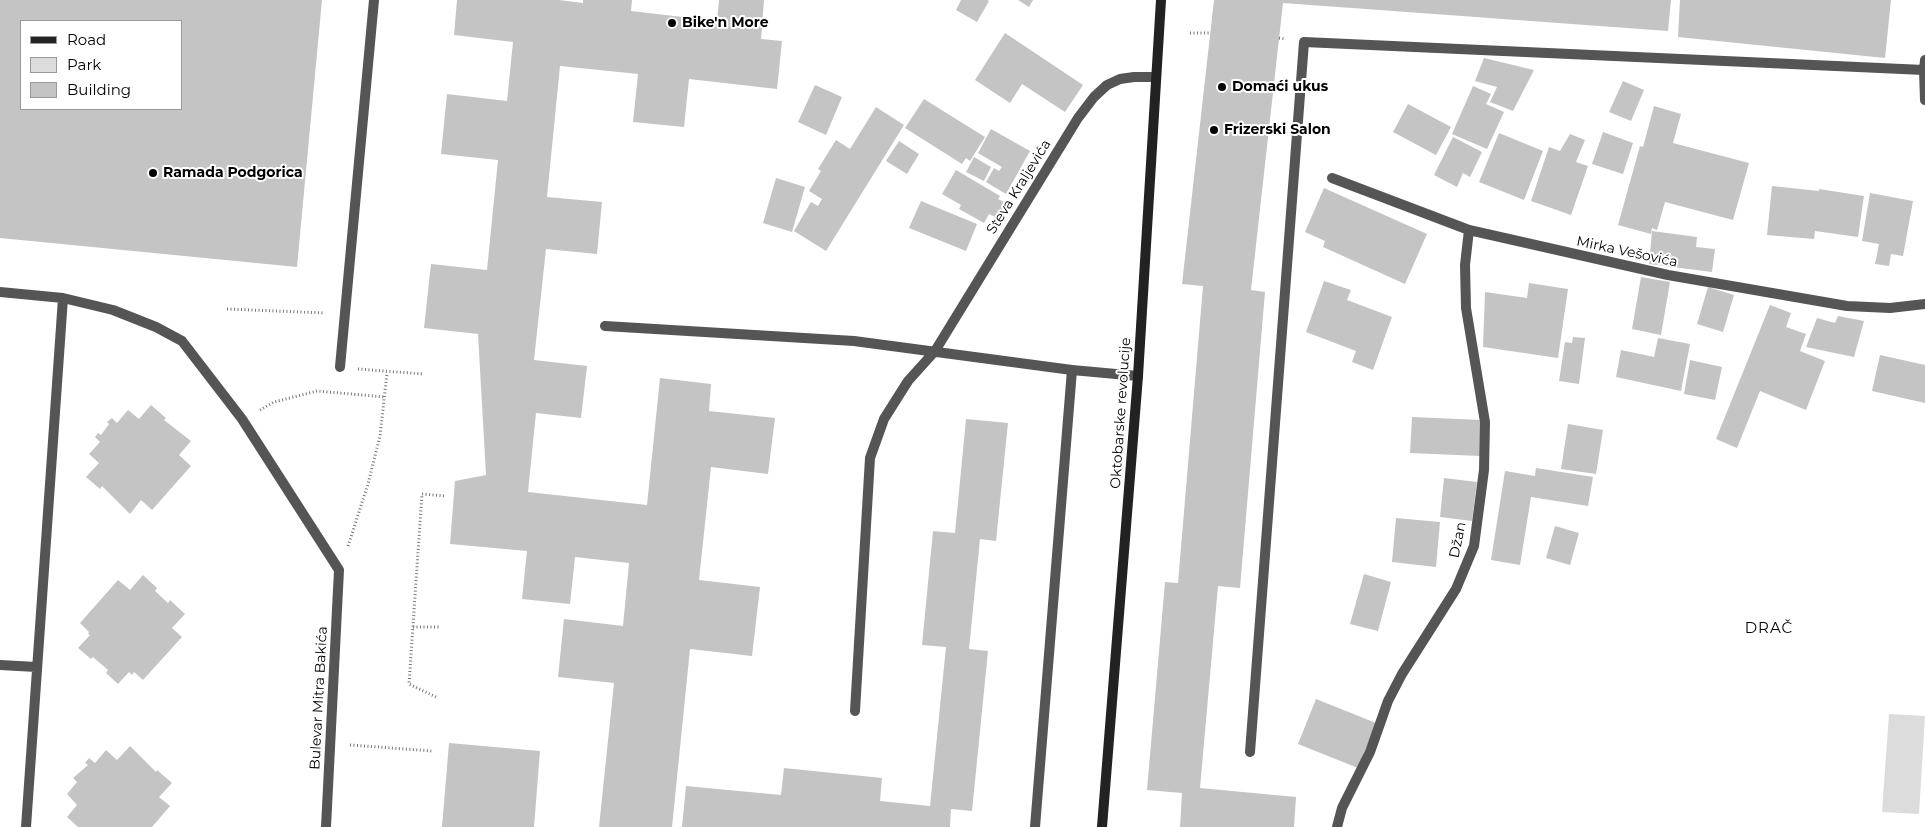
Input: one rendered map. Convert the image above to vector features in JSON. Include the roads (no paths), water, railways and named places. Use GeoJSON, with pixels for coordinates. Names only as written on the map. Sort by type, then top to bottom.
{"type":"FeatureCollection","features":[{"type":"Feature","properties":{"kind":"street"},"geometry":{"type":"LineString","coordinates":[[340,367],[374,0]]}},
{"type":"Feature","properties":{"kind":"street","name":"Oktobarske revolucije"},"geometry":{"type":"LineString","coordinates":[[1102,827],[1138,376],[1161,0]]}},
{"type":"Feature","properties":{"kind":"street"},"geometry":{"type":"LineString","coordinates":[[1250,752],[1304,42],[1924,70]]}},
{"type":"Feature","properties":{"kind":"street"},"geometry":{"type":"LineString","coordinates":[[1925,60],[1925,100]]}},
{"type":"Feature","properties":{"kind":"street","name":"Steva Kraljevića"},"geometry":{"type":"LineString","coordinates":[[855,711],[870,458],[884,419],[908,381],[935,351],[1078,118],[1094,96],[1107,85],[1120,79],[1156,77]]}},
{"type":"Feature","properties":{"kind":"street","name":"Mirka Vešovića"},"geometry":{"type":"LineString","coordinates":[[1332,178],[1469,230],[1668,275],[1820,302],[1871,308],[1925,304]]}},
{"type":"Feature","properties":{"kind":"street","name":"Džan"},"geometry":{"type":"LineString","coordinates":[[1337,827],[1342,808],[1370,752],[1388,701],[1402,674],[1456,589],[1474,546],[1484,470],[1485,422],[1466,308],[1465,265],[1469,230]]}},
{"type":"Feature","properties":{"kind":"street"},"geometry":{"type":"LineString","coordinates":[[0,292],[63,298],[26,827]]}},
{"type":"Feature","properties":{"kind":"street","name":"Bulevar Mitra Bakića"},"geometry":{"type":"LineString","coordinates":[[63,298],[113,310],[156,327],[182,341],[242,420],[339,570],[326,827]]}},
{"type":"Feature","properties":{"kind":"street"},"geometry":{"type":"LineString","coordinates":[[605,326],[854,341],[1072,370],[1138,376]]}},
{"type":"Feature","properties":{"kind":"street"},"geometry":{"type":"LineString","coordinates":[[1035,827],[1072,370]]}},
{"type":"Feature","properties":{"kind":"street"},"geometry":{"type":"LineString","coordinates":[[0,665],[36,667]]}},
{"type":"Feature","properties":{"kind":"place","name":"Bike'n More"},"geometry":{"type":"Point","coordinates":[672,23]}},
{"type":"Feature","properties":{"kind":"place","name":"Domaći ukus"},"geometry":{"type":"Point","coordinates":[1222,87]}},
{"type":"Feature","properties":{"kind":"place","name":"Frizerski Salon"},"geometry":{"type":"Point","coordinates":[1214,130]}},
{"type":"Feature","properties":{"kind":"place","name":"Ramada Podgorica"},"geometry":{"type":"Point","coordinates":[153,173]}},
{"type":"Feature","properties":{"kind":"district","name":"DRAČ"},"geometry":{"type":"Point","coordinates":[1769,629]}}]}
